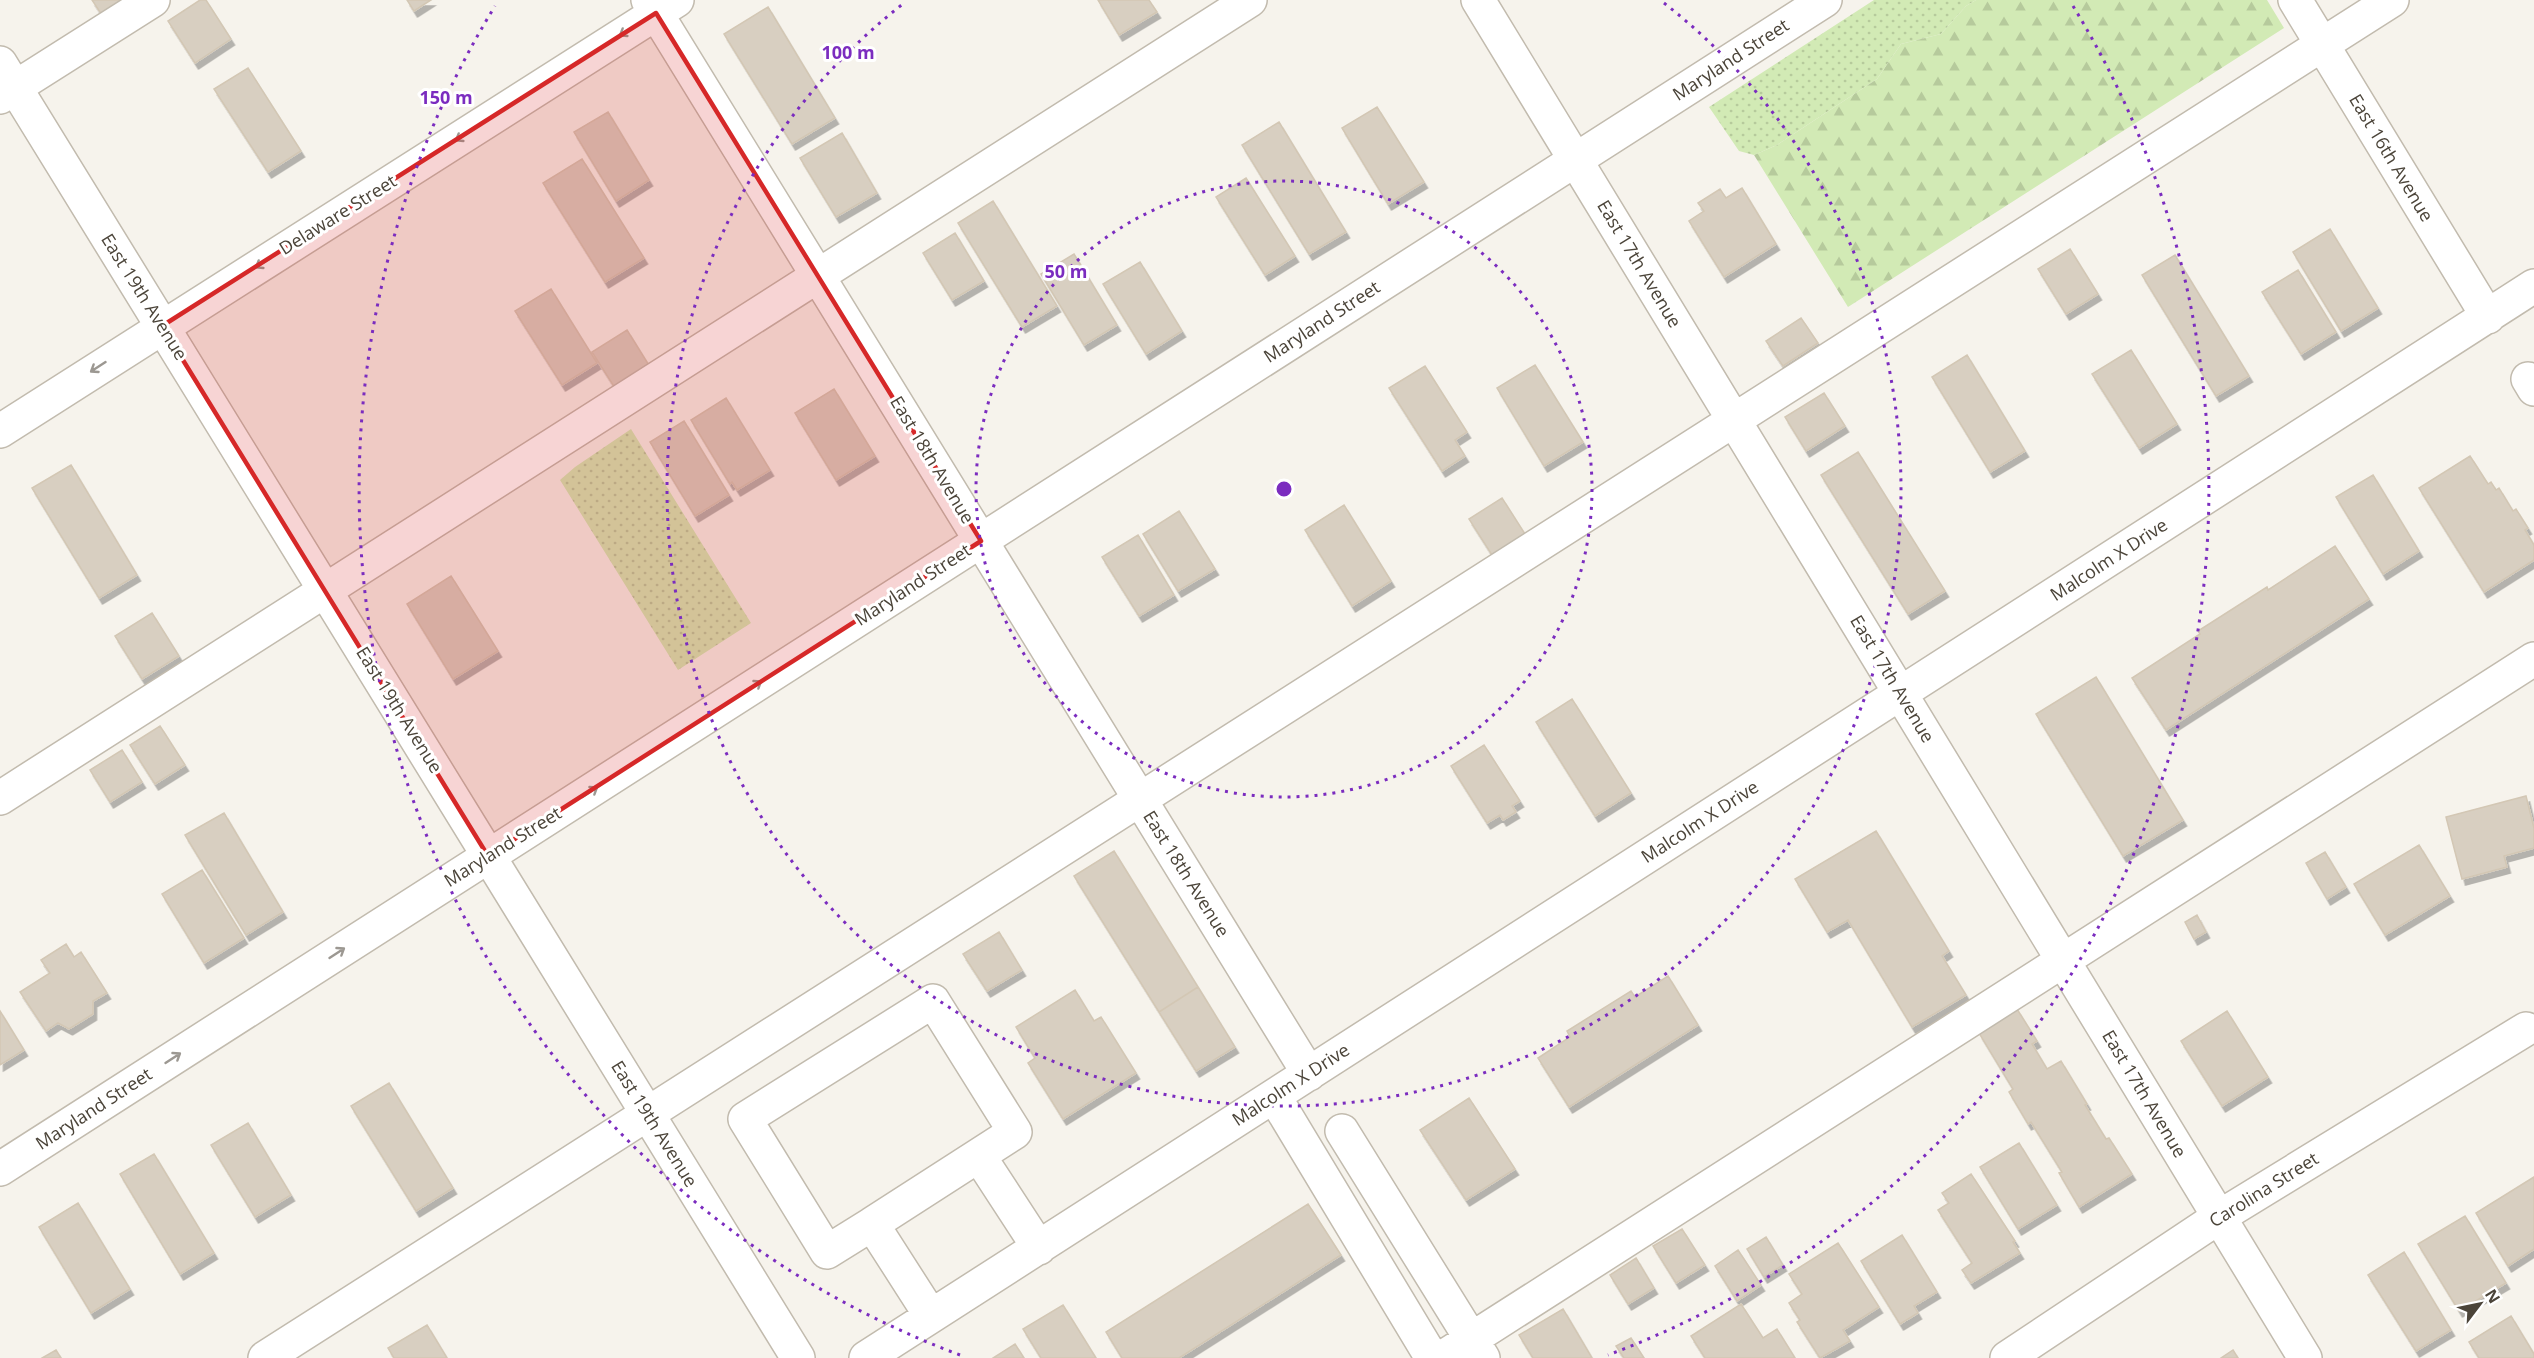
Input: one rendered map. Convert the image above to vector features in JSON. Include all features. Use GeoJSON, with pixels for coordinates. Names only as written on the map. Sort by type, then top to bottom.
{"type":"FeatureCollection","features":[{"type":"Feature","properties":{"kind":"street"},"geometry":{"type":"LineString","coordinates":[[5,82],[153,0]]}},
{"type":"Feature","properties":{"kind":"street"},"geometry":{"type":"LineString","coordinates":[[0,798],[1250,0]]}},
{"type":"Feature","properties":{"kind":"street","name":"East 17th Avenue"},"geometry":{"type":"LineString","coordinates":[[1478,0],[2305,1358]]}},
{"type":"Feature","properties":{"kind":"street","name":"Maryland Street"},"geometry":{"type":"LineString","coordinates":[[0,1169],[1825,0]]}},
{"type":"Feature","properties":{"kind":"street","name":"East 16th Avenue"},"geometry":{"type":"LineString","coordinates":[[2295,0],[2488,317]]}},
{"type":"Feature","properties":{"kind":"street"},"geometry":{"type":"LineString","coordinates":[[265,1358],[2392,0]]}},
{"type":"Feature","properties":{"kind":"street","name":"East 18th Avenue"},"geometry":{"type":"LineString","coordinates":[[660,4],[818,275],[1309,1074]]}},
{"type":"Feature","properties":{"kind":"street","name":"Delaware Street"},"geometry":{"type":"LineString","coordinates":[[0,431],[660,4]]}},
{"type":"Feature","properties":{"kind":"street","name":"East 19th Avenue"},"geometry":{"type":"LineString","coordinates":[[5,82],[162,326],[798,1358]]}},
{"type":"Feature","properties":{"kind":"street","name":"Malcolm X Drive"},"geometry":{"type":"LineString","coordinates":[[866,1358],[2534,286]]}},
{"type":"Feature","properties":{"kind":"street"},"geometry":{"type":"LineString","coordinates":[[1442,1358],[1477,1349],[2064,960],[2534,659]]}},
{"type":"Feature","properties":{"kind":"street"},"geometry":{"type":"LineString","coordinates":[[933,1001],[1015,1132],[872,1224],[827,1252],[745,1119],[933,1001]]}},
{"type":"Feature","properties":{"kind":"street","name":"Carolina Street"},"geometry":{"type":"LineString","coordinates":[[2007,1358],[2219,1217],[2526,1029]]}},
{"type":"Feature","properties":{"kind":"street"},"geometry":{"type":"LineString","coordinates":[[1274,1096],[1432,1358]]}},
{"type":"Feature","properties":{"kind":"street"},"geometry":{"type":"LineString","coordinates":[[1342,1131],[1477,1349]]}},
{"type":"Feature","properties":{"kind":"street"},"geometry":{"type":"LineString","coordinates":[[979,1156],[1038,1248]]}},
{"type":"Feature","properties":{"kind":"street"},"geometry":{"type":"LineString","coordinates":[[872,1224],[931,1316]]}},
{"type":"Feature","properties":{"kind":"highlighted area"},"geometry":{"type":"Polygon","coordinates":[[[656,13],[981,541],[488,856],[162,326],[656,13]]]}},
{"type":"Feature","properties":{"kind":"green space"},"geometry":{"type":"Polygon","coordinates":[[[1874,0],[1976,0],[1966,6],[1941,34],[1901,44],[1877,79],[1777,145],[1754,155],[1739,151],[1709,107],[1874,0]]]}},
{"type":"Feature","properties":{"kind":"green space"},"geometry":{"type":"Polygon","coordinates":[[[1976,0],[2267,0],[2284,28],[1848,307],[1754,155],[1777,145],[1877,79],[1901,44],[1941,34],[1966,6],[1976,0]]]}},
{"type":"Feature","properties":{"kind":"green space"},"geometry":{"type":"Polygon","coordinates":[[[631,429],[751,623],[678,670],[560,480],[575,467],[631,429]]]}},
{"type":"Feature","properties":{"kind":"building"},"geometry":{"type":"Polygon","coordinates":[[[92,0],[125,0],[102,15],[92,0]]]}},
{"type":"Feature","properties":{"kind":"building"},"geometry":{"type":"Polygon","coordinates":[[[200,0],[206,0],[231,39],[195,63],[168,21],[200,0]]]}},
{"type":"Feature","properties":{"kind":"building"},"geometry":{"type":"Polygon","coordinates":[[[407,0],[431,0],[414,11],[407,0]]]}},
{"type":"Feature","properties":{"kind":"building"},"geometry":{"type":"Polygon","coordinates":[[[1098,0],[1149,0],[1157,12],[1119,35],[1098,0]]]}},
{"type":"Feature","properties":{"kind":"building"},"geometry":{"type":"Polygon","coordinates":[[[768,7],[835,118],[792,144],[724,34],[768,7]]]}},
{"type":"Feature","properties":{"kind":"building"},"geometry":{"type":"Polygon","coordinates":[[[248,68],[301,151],[268,172],[214,89],[248,68]]]}},
{"type":"Feature","properties":{"kind":"building"},"geometry":{"type":"Polygon","coordinates":[[[1377,107],[1424,182],[1388,204],[1342,128],[1377,107]]]}},
{"type":"Feature","properties":{"kind":"building"},"geometry":{"type":"Polygon","coordinates":[[[608,112],[649,180],[616,201],[574,132],[608,112]]]}},
{"type":"Feature","properties":{"kind":"building"},"geometry":{"type":"Polygon","coordinates":[[[1279,122],[1346,232],[1309,254],[1242,145],[1279,122]]]}},
{"type":"Feature","properties":{"kind":"building"},"geometry":{"type":"Polygon","coordinates":[[[842,133],[877,193],[836,217],[800,158],[842,133]]]}},
{"type":"Feature","properties":{"kind":"building"},"geometry":{"type":"Polygon","coordinates":[[[582,159],[644,258],[605,282],[543,183],[582,159]]]}},
{"type":"Feature","properties":{"kind":"building"},"geometry":{"type":"Polygon","coordinates":[[[1246,178],[1295,256],[1265,275],[1216,197],[1246,178]]]}},
{"type":"Feature","properties":{"kind":"building"},"geometry":{"type":"Polygon","coordinates":[[[1742,188],[1776,244],[1724,277],[1689,221],[1704,211],[1698,203],[1720,189],[1726,198],[1742,188]]]}},
{"type":"Feature","properties":{"kind":"building"},"geometry":{"type":"Polygon","coordinates":[[[993,201],[1057,306],[1022,327],[958,223],[993,201]]]}},
{"type":"Feature","properties":{"kind":"building"},"geometry":{"type":"Polygon","coordinates":[[[2330,229],[2378,308],[2341,331],[2293,252],[2330,229]]]}},
{"type":"Feature","properties":{"kind":"building"},"geometry":{"type":"Polygon","coordinates":[[[955,233],[984,281],[952,300],[923,253],[955,233]]]}},
{"type":"Feature","properties":{"kind":"building"},"geometry":{"type":"Polygon","coordinates":[[[2070,249],[2098,294],[2066,314],[2038,269],[2070,249]]]}},
{"type":"Feature","properties":{"kind":"building"},"geometry":{"type":"Polygon","coordinates":[[[1074,254],[1117,325],[1084,345],[1041,274],[1074,254]]]}},
{"type":"Feature","properties":{"kind":"building"},"geometry":{"type":"Polygon","coordinates":[[[2175,255],[2249,376],[2216,396],[2142,275],[2175,255]]]}},
{"type":"Feature","properties":{"kind":"building"},"geometry":{"type":"Polygon","coordinates":[[[1140,262],[1182,331],[1146,354],[1103,284],[1140,262]]]}},
{"type":"Feature","properties":{"kind":"building"},"geometry":{"type":"Polygon","coordinates":[[[2298,270],[2336,332],[2301,354],[2262,292],[2298,270]]]}},
{"type":"Feature","properties":{"kind":"building"},"geometry":{"type":"Polygon","coordinates":[[[551,289],[597,363],[562,385],[515,311],[551,289]]]}},
{"type":"Feature","properties":{"kind":"building"},"geometry":{"type":"Polygon","coordinates":[[[1801,318],[1818,343],[1783,366],[1766,341],[1801,318]]]}},
{"type":"Feature","properties":{"kind":"building"},"geometry":{"type":"Polygon","coordinates":[[[627,330],[650,367],[615,388],[592,352],[627,330]]]}},
{"type":"Feature","properties":{"kind":"building"},"geometry":{"type":"Polygon","coordinates":[[[2131,350],[2177,424],[2139,448],[2092,374],[2131,350]]]}},
{"type":"Feature","properties":{"kind":"building"},"geometry":{"type":"Polygon","coordinates":[[[1967,355],[2025,451],[1990,472],[1932,377],[1967,355]]]}},
{"type":"Feature","properties":{"kind":"building"},"geometry":{"type":"Polygon","coordinates":[[[1535,365],[1583,442],[1544,466],[1497,388],[1535,365]]]}},
{"type":"Feature","properties":{"kind":"building"},"geometry":{"type":"Polygon","coordinates":[[[1425,366],[1467,432],[1455,440],[1465,456],[1442,471],[1389,388],[1425,366]]]}},
{"type":"Feature","properties":{"kind":"building"},"geometry":{"type":"Polygon","coordinates":[[[834,389],[875,456],[836,480],[795,413],[834,389]]]}},
{"type":"Feature","properties":{"kind":"building"},"geometry":{"type":"Polygon","coordinates":[[[1824,393],[1845,426],[1806,451],[1785,417],[1824,393]]]}},
{"type":"Feature","properties":{"kind":"building"},"geometry":{"type":"Polygon","coordinates":[[[726,398],[770,470],[737,490],[732,482],[730,484],[691,420],[726,398]]]}},
{"type":"Feature","properties":{"kind":"building"},"geometry":{"type":"Polygon","coordinates":[[[684,421],[729,495],[695,516],[650,442],[684,421]]]}},
{"type":"Feature","properties":{"kind":"building"},"geometry":{"type":"Polygon","coordinates":[[[1858,452],[1945,591],[1908,614],[1821,475],[1858,452]]]}},
{"type":"Feature","properties":{"kind":"building"},"geometry":{"type":"Polygon","coordinates":[[[2470,456],[2488,484],[2491,482],[2496,490],[2499,488],[2513,511],[2516,509],[2528,528],[2525,530],[2534,545],[2534,560],[2484,592],[2419,488],[2470,456]]]}},
{"type":"Feature","properties":{"kind":"building"},"geometry":{"type":"Polygon","coordinates":[[[71,465],[137,575],[99,598],[32,488],[71,465]]]}},
{"type":"Feature","properties":{"kind":"building"},"geometry":{"type":"Polygon","coordinates":[[[2373,475],[2419,551],[2383,574],[2336,497],[2373,475]]]}},
{"type":"Feature","properties":{"kind":"building"},"geometry":{"type":"Polygon","coordinates":[[[1502,498],[1525,534],[1492,555],[1469,519],[1502,498]]]}},
{"type":"Feature","properties":{"kind":"building"},"geometry":{"type":"Polygon","coordinates":[[[1344,505],[1391,581],[1352,606],[1305,530],[1344,505]]]}},
{"type":"Feature","properties":{"kind":"building"},"geometry":{"type":"Polygon","coordinates":[[[1179,511],[1215,569],[1178,591],[1143,534],[1179,511]]]}},
{"type":"Feature","properties":{"kind":"building"},"geometry":{"type":"Polygon","coordinates":[[[1138,535],[1174,595],[1139,616],[1102,557],[1138,535]]]}},
{"type":"Feature","properties":{"kind":"building"},"geometry":{"type":"Polygon","coordinates":[[[2335,546],[2369,599],[2166,730],[2132,678],[2200,634],[2198,631],[2267,587],[2268,590],[2335,546]]]}},
{"type":"Feature","properties":{"kind":"building"},"geometry":{"type":"Polygon","coordinates":[[[451,576],[498,651],[453,679],[407,604],[451,576]]]}},
{"type":"Feature","properties":{"kind":"building"},"geometry":{"type":"Polygon","coordinates":[[[152,613],[179,656],[142,679],[115,636],[152,613]]]}},
{"type":"Feature","properties":{"kind":"building"},"geometry":{"type":"Polygon","coordinates":[[[2096,677],[2183,820],[2123,856],[2036,714],[2096,677]]]}},
{"type":"Feature","properties":{"kind":"building"},"geometry":{"type":"Polygon","coordinates":[[[1572,699],[1631,793],[1595,816],[1536,722],[1572,699]]]}},
{"type":"Feature","properties":{"kind":"building"},"geometry":{"type":"Polygon","coordinates":[[[160,726],[185,765],[155,784],[130,745],[160,726]]]}},
{"type":"Feature","properties":{"kind":"building"},"geometry":{"type":"Polygon","coordinates":[[[1484,745],[1520,801],[1512,806],[1516,812],[1503,820],[1500,815],[1487,823],[1451,766],[1484,745]]]}},
{"type":"Feature","properties":{"kind":"building"},"geometry":{"type":"Polygon","coordinates":[[[122,750],[142,782],[110,802],[90,770],[122,750]]]}},
{"type":"Feature","properties":{"kind":"building"},"geometry":{"type":"Polygon","coordinates":[[[2526,796],[2534,828],[2534,848],[2504,856],[2507,867],[2462,879],[2446,817],[2526,796]]]}},
{"type":"Feature","properties":{"kind":"building"},"geometry":{"type":"Polygon","coordinates":[[[224,813],[283,912],[246,935],[185,835],[224,813]]]}},
{"type":"Feature","properties":{"kind":"building"},"geometry":{"type":"Polygon","coordinates":[[[1876,831],[1949,951],[1942,956],[1966,995],[1912,1027],[1848,920],[1827,932],[1795,879],[1876,831]]]}},
{"type":"Feature","properties":{"kind":"building"},"geometry":{"type":"Polygon","coordinates":[[[2419,845],[2450,896],[2385,935],[2354,884],[2419,845]]]}},
{"type":"Feature","properties":{"kind":"building"},"geometry":{"type":"Polygon","coordinates":[[[1114,851],[1198,987],[1159,1012],[1074,876],[1114,851]]]}},
{"type":"Feature","properties":{"kind":"building"},"geometry":{"type":"Polygon","coordinates":[[[2325,852],[2346,887],[2327,899],[2306,863],[2325,852]]]}},
{"type":"Feature","properties":{"kind":"building"},"geometry":{"type":"Polygon","coordinates":[[[202,870],[244,938],[204,963],[162,894],[202,870]]]}},
{"type":"Feature","properties":{"kind":"building"},"geometry":{"type":"Polygon","coordinates":[[[2197,915],[2206,932],[2194,939],[2185,922],[2197,915]]]}},
{"type":"Feature","properties":{"kind":"building"},"geometry":{"type":"Polygon","coordinates":[[[999,932],[1022,970],[987,991],[963,954],[999,932]]]}},
{"type":"Feature","properties":{"kind":"building"},"geometry":{"type":"Polygon","coordinates":[[[66,944],[74,957],[81,952],[107,993],[93,1001],[93,1014],[69,1029],[58,1023],[46,1031],[20,992],[50,973],[41,960],[66,944]]]}},
{"type":"Feature","properties":{"kind":"building"},"geometry":{"type":"Polygon","coordinates":[[[1668,976],[1698,1025],[1569,1107],[1538,1058],[1570,1037],[1567,1031],[1631,991],[1635,997],[1668,976]]]}},
{"type":"Feature","properties":{"kind":"building"},"geometry":{"type":"Polygon","coordinates":[[[1198,987],[1235,1047],[1196,1071],[1159,1012],[1198,987]]]}},
{"type":"Feature","properties":{"kind":"building"},"geometry":{"type":"Polygon","coordinates":[[[1075,990],[1094,1021],[1101,1017],[1136,1073],[1063,1119],[1028,1063],[1035,1058],[1016,1027],[1075,990]]]}},
{"type":"Feature","properties":{"kind":"building"},"geometry":{"type":"Polygon","coordinates":[[[2017,1009],[2037,1041],[2032,1044],[2047,1069],[2061,1061],[2106,1139],[2109,1138],[2132,1174],[2079,1207],[2059,1173],[2062,1172],[2031,1122],[2028,1124],[2009,1092],[2013,1089],[1979,1033],[2017,1009]]]}},
{"type":"Feature","properties":{"kind":"building"},"geometry":{"type":"Polygon","coordinates":[[[0,1011],[24,1050],[0,1065],[0,1011]]]}},
{"type":"Feature","properties":{"kind":"building"},"geometry":{"type":"Polygon","coordinates":[[[2227,1011],[2268,1077],[2222,1106],[2181,1041],[2227,1011]]]}},
{"type":"Feature","properties":{"kind":"building"},"geometry":{"type":"Polygon","coordinates":[[[389,1083],[453,1188],[416,1211],[351,1106],[389,1083]]]}},
{"type":"Feature","properties":{"kind":"building"},"geometry":{"type":"Polygon","coordinates":[[[1469,1098],[1515,1169],[1466,1200],[1420,1130],[1469,1098]]]}},
{"type":"Feature","properties":{"kind":"building"},"geometry":{"type":"Polygon","coordinates":[[[248,1123],[291,1195],[255,1217],[211,1145],[248,1123]]]}},
{"type":"Feature","properties":{"kind":"building"},"geometry":{"type":"Polygon","coordinates":[[[2019,1143],[2057,1205],[2018,1229],[1980,1167],[2019,1143]]]}},
{"type":"Feature","properties":{"kind":"building"},"geometry":{"type":"Polygon","coordinates":[[[154,1154],[214,1253],[180,1274],[120,1174],[154,1154]]]}},
{"type":"Feature","properties":{"kind":"building"},"geometry":{"type":"Polygon","coordinates":[[[1971,1174],[2015,1241],[2013,1242],[2020,1253],[1971,1283],[1962,1270],[1972,1263],[1938,1210],[1949,1203],[1942,1193],[1971,1174]]]}},
{"type":"Feature","properties":{"kind":"building"},"geometry":{"type":"Polygon","coordinates":[[[2534,1177],[2534,1249],[2508,1266],[2476,1213],[2534,1177]]]}},
{"type":"Feature","properties":{"kind":"building"},"geometry":{"type":"Polygon","coordinates":[[[78,1203],[130,1289],[91,1313],[39,1227],[78,1203]]]}},
{"type":"Feature","properties":{"kind":"building"},"geometry":{"type":"Polygon","coordinates":[[[1308,1204],[1341,1255],[1179,1358],[1122,1358],[1106,1332],[1308,1204]]]}},
{"type":"Feature","properties":{"kind":"building"},"geometry":{"type":"Polygon","coordinates":[[[2465,1216],[2506,1283],[2459,1311],[2418,1244],[2465,1216]]]}},
{"type":"Feature","properties":{"kind":"building"},"geometry":{"type":"Polygon","coordinates":[[[1682,1229],[1705,1265],[1676,1283],[1653,1246],[1682,1229]]]}},
{"type":"Feature","properties":{"kind":"building"},"geometry":{"type":"Polygon","coordinates":[[[1902,1235],[1937,1292],[1914,1306],[1918,1313],[1900,1324],[1861,1261],[1902,1235]]]}},
{"type":"Feature","properties":{"kind":"building"},"geometry":{"type":"Polygon","coordinates":[[[1766,1237],[1783,1265],[1764,1277],[1747,1249],[1766,1237]]]}},
{"type":"Feature","properties":{"kind":"building"},"geometry":{"type":"Polygon","coordinates":[[[1838,1243],[1879,1307],[1843,1330],[1850,1341],[1820,1358],[1797,1322],[1800,1320],[1789,1303],[1802,1294],[1789,1274],[1838,1243]]]}},
{"type":"Feature","properties":{"kind":"building"},"geometry":{"type":"Polygon","coordinates":[[[1738,1250],[1761,1285],[1737,1301],[1715,1266],[1738,1250]]]}},
{"type":"Feature","properties":{"kind":"building"},"geometry":{"type":"Polygon","coordinates":[[[2404,1252],[2451,1330],[2416,1351],[2368,1275],[2404,1252]]]}},
{"type":"Feature","properties":{"kind":"building"},"geometry":{"type":"Polygon","coordinates":[[[1636,1258],[1654,1288],[1628,1304],[1610,1275],[1636,1258]]]}},
{"type":"Feature","properties":{"kind":"building"},"geometry":{"type":"Polygon","coordinates":[[[1741,1304],[1763,1338],[1777,1329],[1795,1358],[1705,1358],[1691,1336],[1741,1304]]]}},
{"type":"Feature","properties":{"kind":"building"},"geometry":{"type":"Polygon","coordinates":[[[1063,1305],[1096,1358],[1041,1358],[1023,1329],[1063,1305]]]}},
{"type":"Feature","properties":{"kind":"building"},"geometry":{"type":"Polygon","coordinates":[[[1563,1309],[1592,1358],[1533,1358],[1519,1335],[1563,1309]]]}},
{"type":"Feature","properties":{"kind":"building"},"geometry":{"type":"Polygon","coordinates":[[[2511,1316],[2534,1354],[2534,1358],[2479,1358],[2469,1342],[2511,1316]]]}},
{"type":"Feature","properties":{"kind":"building"},"geometry":{"type":"Polygon","coordinates":[[[427,1325],[447,1358],[394,1358],[388,1348],[427,1325]]]}},
{"type":"Feature","properties":{"kind":"building"},"geometry":{"type":"Polygon","coordinates":[[[1631,1338],[1644,1358],[1624,1358],[1616,1346],[1631,1338]]]}},
{"type":"Feature","properties":{"kind":"building"},"geometry":{"type":"Polygon","coordinates":[[[1015,1344],[1024,1358],[993,1358],[1015,1344]]]}},
{"type":"Feature","properties":{"kind":"building"},"geometry":{"type":"Polygon","coordinates":[[[56,1350],[61,1358],[42,1358],[56,1350]]]}},
{"type":"Feature","properties":{"kind":"building"},"geometry":{"type":"Polygon","coordinates":[[[2233,1350],[2238,1358],[2221,1358],[2233,1350]]]}}]}
